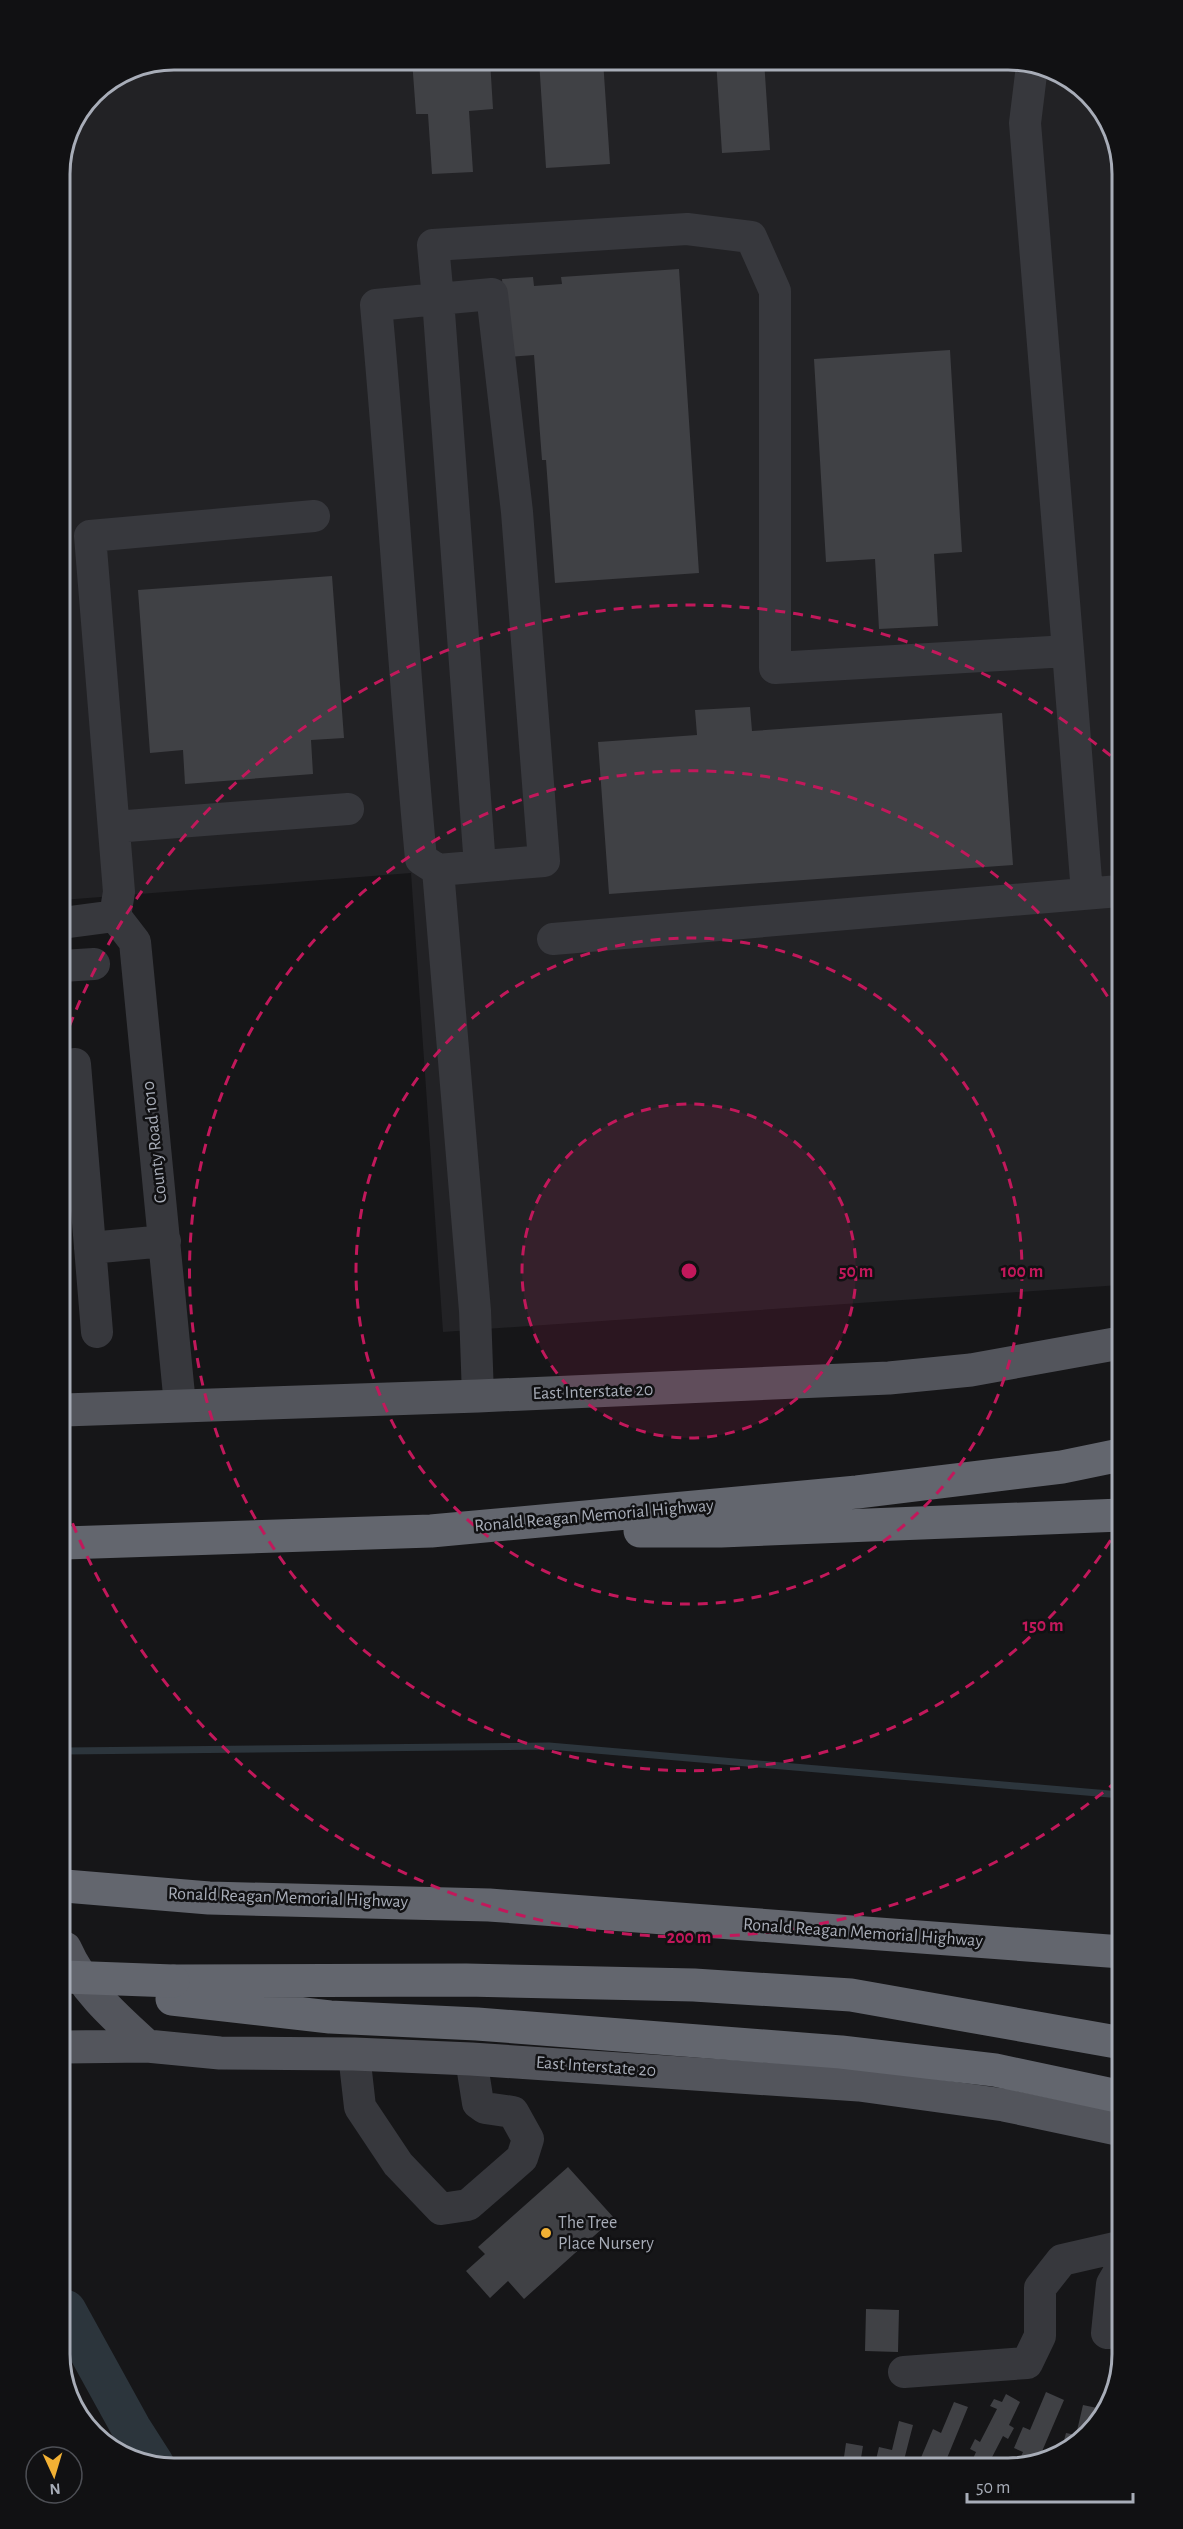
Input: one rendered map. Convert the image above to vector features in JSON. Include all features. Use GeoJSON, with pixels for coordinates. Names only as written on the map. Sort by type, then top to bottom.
{"type":"FeatureCollection","features":[{"type":"Feature","properties":{"kind":"highway","name":"Ronald Reagan Memorial Highway"},"geometry":{"type":"LineString","coordinates":[[70,1544],[431,1531],[857,1492],[1062,1467],[1112,1457]]}},
{"type":"Feature","properties":{"kind":"highway"},"geometry":{"type":"LineString","coordinates":[[431,1531],[721,1531],[1112,1515]]}},
{"type":"Feature","properties":{"kind":"highway","name":"Ronald Reagan Memorial Highway"},"geometry":{"type":"LineString","coordinates":[[70,1886],[177,1895],[489,1905],[1112,1952]]}},
{"type":"Feature","properties":{"kind":"highway"},"geometry":{"type":"LineString","coordinates":[[70,1978],[172,1990],[330,2017],[477,2024],[841,2052],[995,2070],[1112,2095]]}},
{"type":"Feature","properties":{"kind":"highway"},"geometry":{"type":"LineString","coordinates":[[70,1984],[172,1990],[477,1981],[694,1985],[840,1994],[1112,2041]]}},
{"type":"Feature","properties":{"kind":"main road","name":"East Interstate 20"},"geometry":{"type":"LineString","coordinates":[[70,1410],[478,1396],[889,1378],[971,1370],[1112,1344]]}},
{"type":"Feature","properties":{"kind":"main road"},"geometry":{"type":"LineString","coordinates":[[70,1960],[89,1990],[105,2008],[147,2046]]}},
{"type":"Feature","properties":{"kind":"main road","name":"East Interstate 20"},"geometry":{"type":"LineString","coordinates":[[70,2047],[147,2046],[220,2053],[354,2054],[471,2059],[859,2085],[1004,2105],[1112,2128]]}},
{"type":"Feature","properties":{"kind":"street"},"geometry":{"type":"LineString","coordinates":[[1031,73],[1025,123],[1087,893]]}},
{"type":"Feature","properties":{"kind":"street"},"geometry":{"type":"LineString","coordinates":[[480,866],[433,245],[687,229],[751,237],[775,291],[775,668],[1068,651]]}},
{"type":"Feature","properties":{"kind":"street"},"geometry":{"type":"LineString","coordinates":[[430,865],[480,866],[544,861],[517,512],[492,294],[376,305],[393,490],[410,732],[430,865],[475,1311],[478,1396]]}},
{"type":"Feature","properties":{"kind":"street"},"geometry":{"type":"LineString","coordinates":[[73,922],[115,916],[119,892],[90,536],[314,516]]}},
{"type":"Feature","properties":{"kind":"street"},"geometry":{"type":"LineString","coordinates":[[114,827],[348,809]]}},
{"type":"Feature","properties":{"kind":"street"},"geometry":{"type":"LineString","coordinates":[[554,939],[1112,891]]}},
{"type":"Feature","properties":{"kind":"street","name":"County Road 1010"},"geometry":{"type":"LineString","coordinates":[[115,916],[135,942],[180,1405]]}},
{"type":"Feature","properties":{"kind":"street"},"geometry":{"type":"LineString","coordinates":[[71,965],[94,964]]}},
{"type":"Feature","properties":{"kind":"street"},"geometry":{"type":"LineString","coordinates":[[75,1064],[97,1332]]}},
{"type":"Feature","properties":{"kind":"street"},"geometry":{"type":"LineString","coordinates":[[90,1248],[165,1241]]}},
{"type":"Feature","properties":{"kind":"street"},"geometry":{"type":"LineString","coordinates":[[354,2054],[360,2108],[398,2164],[441,2209],[468,2205],[522,2158],[528,2139],[513,2112],[485,2108],[478,2103],[471,2059]]}},
{"type":"Feature","properties":{"kind":"street"},"geometry":{"type":"LineString","coordinates":[[904,2372],[1027,2362],[1040,2336],[1040,2288],[1062,2260],[1112,2249]]}},
{"type":"Feature","properties":{"kind":"street"},"geometry":{"type":"LineString","coordinates":[[1107,2333],[1112,2284]]}},
{"type":"Feature","properties":{"kind":"shaded area"},"geometry":{"type":"Polygon","coordinates":[[[175,70],[1015,71],[1042,76],[1072,92],[1095,117],[1102,129],[1112,161],[1112,1286],[443,1332],[411,873],[71,899],[71,168],[74,148],[81,129],[92,111],[106,96],[123,84],[141,76],[175,70]]]}},
{"type":"Feature","properties":{"kind":"building"},"geometry":{"type":"Polygon","coordinates":[[[413,70],[491,70],[493,109],[469,111],[473,172],[432,174],[428,114],[416,114],[413,70]]]}},
{"type":"Feature","properties":{"kind":"building"},"geometry":{"type":"Polygon","coordinates":[[[540,70],[604,71],[610,164],[546,168],[540,70]]]}},
{"type":"Feature","properties":{"kind":"building"},"geometry":{"type":"Polygon","coordinates":[[[717,71],[765,71],[770,150],[722,153],[717,71]]]}},
{"type":"Feature","properties":{"kind":"building"},"geometry":{"type":"Polygon","coordinates":[[[679,269],[699,573],[555,583],[546,460],[542,460],[534,355],[507,357],[502,279],[533,277],[534,286],[562,284],[561,277],[679,269]]]}},
{"type":"Feature","properties":{"kind":"building"},"geometry":{"type":"Polygon","coordinates":[[[950,350],[962,552],[934,554],[938,626],[879,629],[875,559],[826,562],[814,359],[950,350]]]}},
{"type":"Feature","properties":{"kind":"building"},"geometry":{"type":"Polygon","coordinates":[[[332,576],[344,738],[311,740],[313,774],[185,784],[183,750],[150,753],[138,590],[332,576]]]}},
{"type":"Feature","properties":{"kind":"building"},"geometry":{"type":"Polygon","coordinates":[[[750,707],[752,731],[1002,713],[1013,865],[609,894],[598,742],[697,735],[695,710],[750,707]]]}},
{"type":"Feature","properties":{"kind":"building","name":"The Tree Place Nursery"},"geometry":{"type":"Polygon","coordinates":[[[568,2167],[614,2218],[524,2299],[508,2281],[490,2298],[466,2271],[485,2254],[478,2247],[568,2167]]]}},
{"type":"Feature","properties":{"kind":"building"},"geometry":{"type":"Polygon","coordinates":[[[866,2309],[899,2310],[898,2352],[865,2351],[866,2309]]]}},
{"type":"Feature","properties":{"kind":"building"},"geometry":{"type":"Polygon","coordinates":[[[1046,2392],[1064,2400],[1041,2453],[1020,2458],[1023,2452],[1014,2448],[1023,2427],[1030,2430],[1046,2392]]]}},
{"type":"Feature","properties":{"kind":"building"},"geometry":{"type":"Polygon","coordinates":[[[1006,2394],[1020,2402],[1009,2425],[1014,2428],[1008,2439],[1003,2436],[992,2458],[973,2458],[976,2452],[970,2449],[975,2439],[980,2442],[997,2409],[990,2406],[994,2399],[1002,2402],[1006,2394]]]}},
{"type":"Feature","properties":{"kind":"building"},"geometry":{"type":"Polygon","coordinates":[[[954,2402],[968,2407],[947,2458],[921,2458],[933,2429],[941,2433],[954,2402]]]}},
{"type":"Feature","properties":{"kind":"building"},"geometry":{"type":"Polygon","coordinates":[[[1083,2405],[1097,2408],[1091,2418],[1076,2433],[1083,2405]]]}},
{"type":"Feature","properties":{"kind":"building"},"geometry":{"type":"Polygon","coordinates":[[[899,2421],[913,2425],[905,2458],[876,2458],[879,2447],[892,2450],[899,2421]]]}},
{"type":"Feature","properties":{"kind":"building"},"geometry":{"type":"Polygon","coordinates":[[[1066,2433],[1075,2435],[1064,2442],[1066,2433]]]}},
{"type":"Feature","properties":{"kind":"building"},"geometry":{"type":"Polygon","coordinates":[[[846,2443],[863,2446],[861,2458],[844,2458],[846,2443]]]}},
{"type":"Feature","properties":{"kind":"waterway"},"geometry":{"type":"LineString","coordinates":[[70,1751],[549,1746],[1112,1794]]}},
{"type":"Feature","properties":{"kind":"waterway"},"geometry":{"type":"LineString","coordinates":[[70,2317],[148,2455]]}},
{"type":"Feature","properties":{"kind":"place","name":"The Tree Place Nursery"},"geometry":{"type":"Point","coordinates":[546,2233]}}]}
